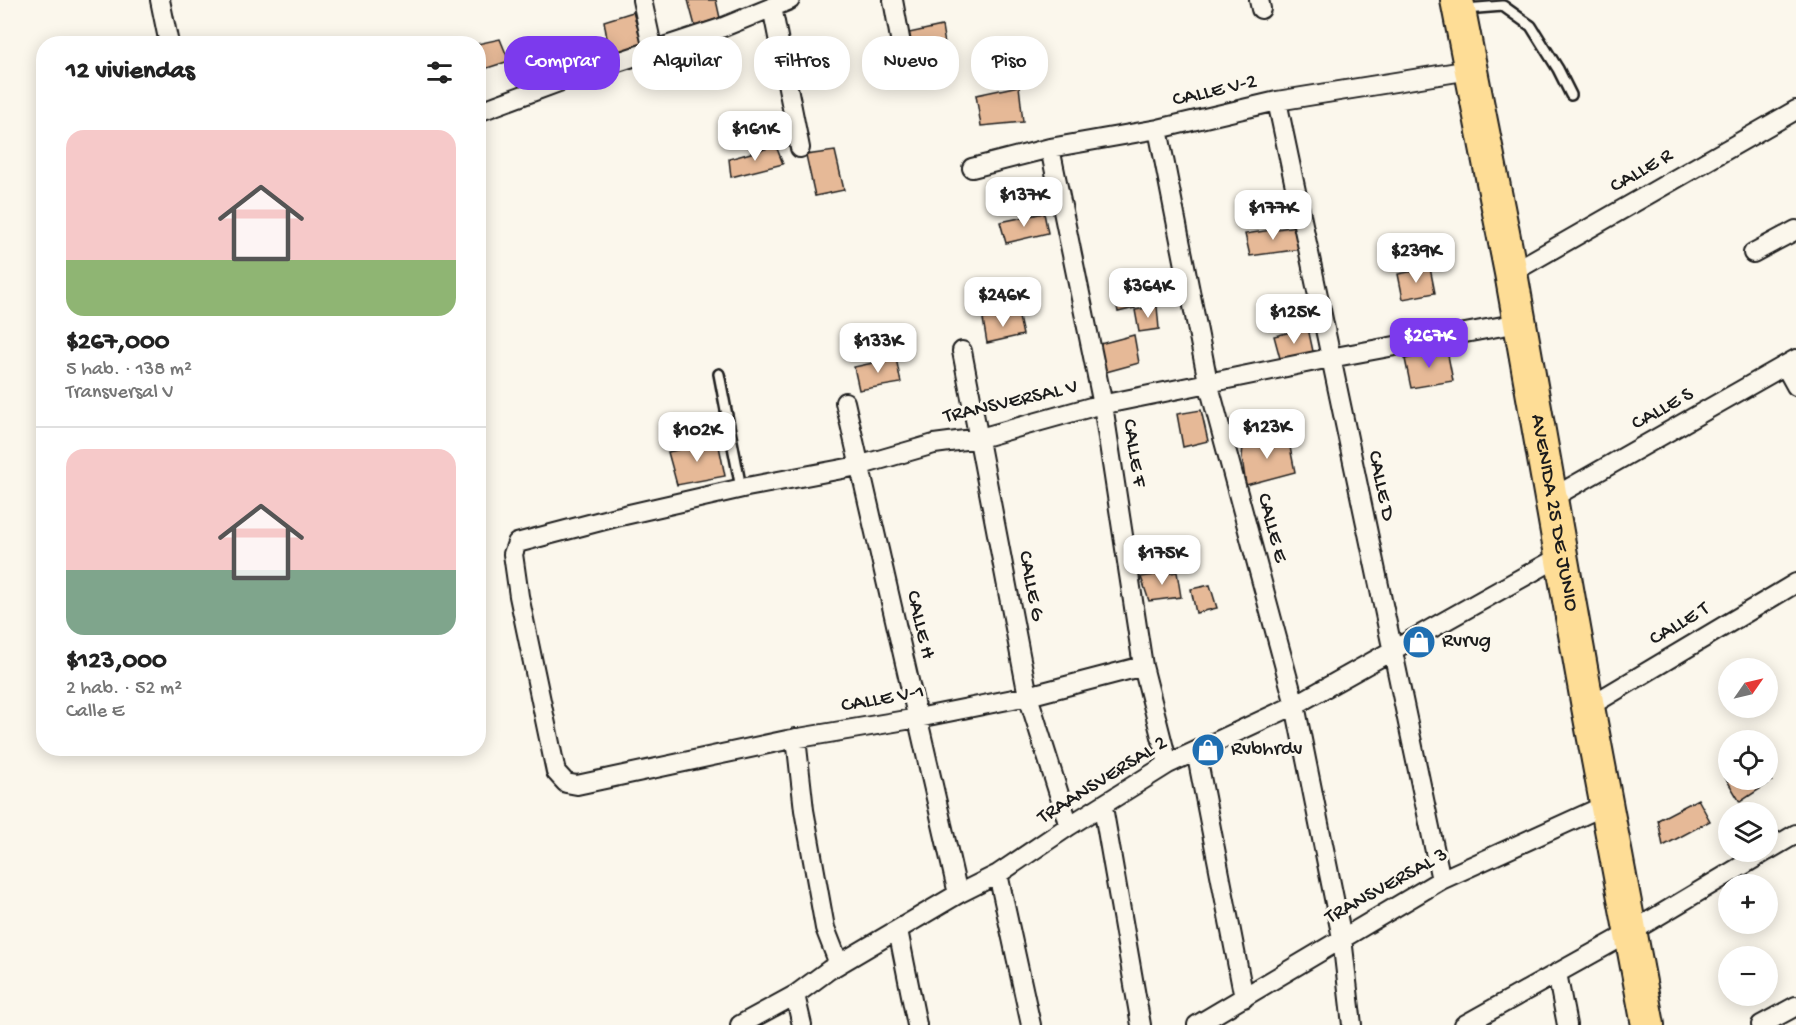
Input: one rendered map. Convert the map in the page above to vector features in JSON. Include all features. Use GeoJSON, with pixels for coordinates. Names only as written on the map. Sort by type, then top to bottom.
{"type":"FeatureCollection","features":[{"type":"Feature","properties":{"kind":"highway","name":"AVENIDA 25 DE JUNIO"},"geometry":{"type":"LineString","coordinates":[[1458,5],[1511,273],[1550,499],[1648,1025]]}},
{"type":"Feature","properties":{"kind":"street"},"geometry":{"type":"LineString","coordinates":[[160,0],[167,36]]}},
{"type":"Feature","properties":{"kind":"street"},"geometry":{"type":"LineString","coordinates":[[642,0],[650,36]]}},
{"type":"Feature","properties":{"kind":"street"},"geometry":{"type":"LineString","coordinates":[[697,36],[790,0]]}},
{"type":"Feature","properties":{"kind":"street"},"geometry":{"type":"LineString","coordinates":[[893,0],[900,36]]}},
{"type":"Feature","properties":{"kind":"street"},"geometry":{"type":"LineString","coordinates":[[772,8],[800,148]]}},
{"type":"Feature","properties":{"kind":"street"},"geometry":{"type":"LineString","coordinates":[[486,109],[574,76],[632,58]]}},
{"type":"Feature","properties":{"kind":"street","name":"CALLE V-2"},"geometry":{"type":"LineString","coordinates":[[972,168],[1050,148],[1158,129],[1277,101],[1470,70]]}},
{"type":"Feature","properties":{"kind":"street","name":"CALLE D"},"geometry":{"type":"LineString","coordinates":[[1277,101],[1441,880]]}},
{"type":"Feature","properties":{"kind":"street","name":"CALLE R"},"geometry":{"type":"LineString","coordinates":[[1511,273],[1796,110]]}},
{"type":"Feature","properties":{"kind":"street","name":"CALLE E"},"geometry":{"type":"LineString","coordinates":[[1158,129],[1208,382],[1295,705],[1342,938],[1352,1025]]}},
{"type":"Feature","properties":{"kind":"street","name":"CALLE F"},"geometry":{"type":"LineString","coordinates":[[1050,148],[1103,405],[1143,666],[1168,764]]}},
{"type":"Feature","properties":{"kind":"street"},"geometry":{"type":"LineString","coordinates":[[1753,253],[1796,231]]}},
{"type":"Feature","properties":{"kind":"street","name":"TRANSVERSAL V"},"geometry":{"type":"LineString","coordinates":[[517,543],[741,488],[858,466],[934,444],[980,438],[1103,405],[1208,382],[1519,323]]}},
{"type":"Feature","properties":{"kind":"street","name":"CALLE G"},"geometry":{"type":"LineString","coordinates":[[962,351],[1028,696],[1069,826]]}},
{"type":"Feature","properties":{"kind":"street"},"geometry":{"type":"LineString","coordinates":[[1791,362],[1796,386]]}},
{"type":"Feature","properties":{"kind":"street","name":"CALLE S"},"geometry":{"type":"LineString","coordinates":[[1550,499],[1791,362]]}},
{"type":"Feature","properties":{"kind":"street","name":"CALLE H"},"geometry":{"type":"LineString","coordinates":[[845,402],[958,894]]}},
{"type":"Feature","properties":{"kind":"street","name":"CALLE V-1"},"geometry":{"type":"LineString","coordinates":[[517,543],[513,554],[519,596],[556,772],[566,783],[577,785],[796,738],[918,718],[1028,696],[1143,666]]}},
{"type":"Feature","properties":{"kind":"street","name":"TRAANSVERSAL 2"},"geometry":{"type":"LineString","coordinates":[[740,1025],[795,995],[839,964],[958,894],[998,874],[1168,764],[1295,705],[1561,556]]}},
{"type":"Feature","properties":{"kind":"street","name":"CALLE T"},"geometry":{"type":"LineString","coordinates":[[1588,706],[1796,583]]}},
{"type":"Feature","properties":{"kind":"street"},"geometry":{"type":"LineString","coordinates":[[796,738],[804,810],[825,928],[839,964]]}},
{"type":"Feature","properties":{"kind":"street"},"geometry":{"type":"LineString","coordinates":[[1196,751],[1244,998]]}},
{"type":"Feature","properties":{"kind":"street","name":"TRANSVERSAL 3"},"geometry":{"type":"LineString","coordinates":[[1197,1025],[1441,880],[1608,804]]}},
{"type":"Feature","properties":{"kind":"street"},"geometry":{"type":"LineString","coordinates":[[1103,807],[1141,1025]]}},
{"type":"Feature","properties":{"kind":"street"},"geometry":{"type":"LineString","coordinates":[[1778,844],[1796,834]]}},
{"type":"Feature","properties":{"kind":"street"},"geometry":{"type":"LineString","coordinates":[[1464,1025],[1631,932],[1748,862]]}},
{"type":"Feature","properties":{"kind":"street"},"geometry":{"type":"LineString","coordinates":[[998,874],[1031,1025]]}},
{"type":"Feature","properties":{"kind":"street"},"geometry":{"type":"LineString","coordinates":[[898,930],[917,1025]]}},
{"type":"Feature","properties":{"kind":"street"},"geometry":{"type":"LineString","coordinates":[[1557,973],[1567,1025]]}},
{"type":"Feature","properties":{"kind":"street"},"geometry":{"type":"LineString","coordinates":[[795,995],[802,1025]]}},
{"type":"Feature","properties":{"kind":"street"},"geometry":{"type":"LineString","coordinates":[[1761,1025],[1796,1006]]}},
{"type":"Feature","properties":{"kind":"lane"},"geometry":{"type":"LineString","coordinates":[[1458,5],[1503,6],[1531,26],[1571,95]]}},
{"type":"Feature","properties":{"kind":"lane"},"geometry":{"type":"LineString","coordinates":[[719,374],[741,488]]}},
{"type":"Feature","properties":{"kind":"building"},"geometry":{"type":"Polygon","coordinates":[[[688,0],[716,0],[720,18],[695,26],[688,0]]]}},
{"type":"Feature","properties":{"kind":"building"},"geometry":{"type":"Polygon","coordinates":[[[633,12],[640,36],[632,36],[632,49],[620,53],[620,36],[607,36],[604,21],[633,12]]]}},
{"type":"Feature","properties":{"kind":"building"},"geometry":{"type":"Polygon","coordinates":[[[942,26],[944,36],[910,36],[909,33],[942,26]]]}},
{"type":"Feature","properties":{"kind":"building"},"geometry":{"type":"Polygon","coordinates":[[[500,39],[504,49],[504,63],[486,68],[486,42],[500,39]]]}},
{"type":"Feature","properties":{"kind":"building"},"geometry":{"type":"Polygon","coordinates":[[[1000,90],[1019,90],[1023,122],[981,126],[976,95],[1000,90]]]}},
{"type":"Feature","properties":{"kind":"building"},"geometry":{"type":"Polygon","coordinates":[[[776,146],[783,164],[731,177],[729,159],[776,146]]]}},
{"type":"Feature","properties":{"kind":"building"},"geometry":{"type":"Polygon","coordinates":[[[835,151],[844,190],[815,196],[806,155],[835,151]]]}},
{"type":"Feature","properties":{"kind":"building"},"geometry":{"type":"Polygon","coordinates":[[[1044,213],[1048,233],[1006,243],[1000,222],[1044,213]]]}},
{"type":"Feature","properties":{"kind":"building"},"geometry":{"type":"Polygon","coordinates":[[[1296,226],[1302,249],[1250,256],[1245,234],[1296,226]]]}},
{"type":"Feature","properties":{"kind":"building"},"geometry":{"type":"Polygon","coordinates":[[[1430,268],[1435,293],[1403,299],[1398,274],[1430,268]]]}},
{"type":"Feature","properties":{"kind":"building"},"geometry":{"type":"Polygon","coordinates":[[[1129,286],[1135,308],[1118,312],[1114,289],[1129,286]]]}},
{"type":"Feature","properties":{"kind":"building"},"geometry":{"type":"Polygon","coordinates":[[[1157,306],[1159,329],[1139,332],[1135,310],[1157,306]]]}},
{"type":"Feature","properties":{"kind":"building"},"geometry":{"type":"Polygon","coordinates":[[[1018,313],[1023,335],[987,343],[983,319],[1018,313]]]}},
{"type":"Feature","properties":{"kind":"building"},"geometry":{"type":"Polygon","coordinates":[[[1308,328],[1314,356],[1281,362],[1274,336],[1308,328]]]}},
{"type":"Feature","properties":{"kind":"building"},"geometry":{"type":"Polygon","coordinates":[[[1134,335],[1139,363],[1106,372],[1100,344],[1134,335]]]}},
{"type":"Feature","properties":{"kind":"building"},"geometry":{"type":"Polygon","coordinates":[[[1447,350],[1453,381],[1411,388],[1405,359],[1447,350]]]}},
{"type":"Feature","properties":{"kind":"building"},"geometry":{"type":"Polygon","coordinates":[[[896,358],[901,383],[859,390],[854,367],[896,358]]]}},
{"type":"Feature","properties":{"kind":"building"},"geometry":{"type":"Polygon","coordinates":[[[1201,410],[1208,441],[1183,447],[1177,414],[1201,410]]]}},
{"type":"Feature","properties":{"kind":"building"},"geometry":{"type":"Polygon","coordinates":[[[1288,437],[1295,472],[1246,485],[1242,458],[1243,445],[1288,437]]]}},
{"type":"Feature","properties":{"kind":"building"},"geometry":{"type":"Polygon","coordinates":[[[718,441],[725,476],[677,485],[668,452],[718,441]]]}},
{"type":"Feature","properties":{"kind":"building"},"geometry":{"type":"Polygon","coordinates":[[[1177,572],[1181,597],[1149,601],[1141,577],[1177,572]]]}},
{"type":"Feature","properties":{"kind":"building"},"geometry":{"type":"Polygon","coordinates":[[[1210,585],[1217,608],[1196,613],[1191,589],[1210,585]]]}},
{"type":"Feature","properties":{"kind":"building"},"geometry":{"type":"Polygon","coordinates":[[[1733,790],[1758,790],[1740,802],[1733,790]]]}},
{"type":"Feature","properties":{"kind":"building"},"geometry":{"type":"Polygon","coordinates":[[[1698,799],[1710,821],[1663,846],[1658,820],[1698,799]]]}},
{"type":"Feature","properties":{"kind":"place","name":"Rvrvg"},"geometry":{"type":"Point","coordinates":[1419,642]}},
{"type":"Feature","properties":{"kind":"place","name":"Rvbhrdv"},"geometry":{"type":"Point","coordinates":[1208,750]}}]}
